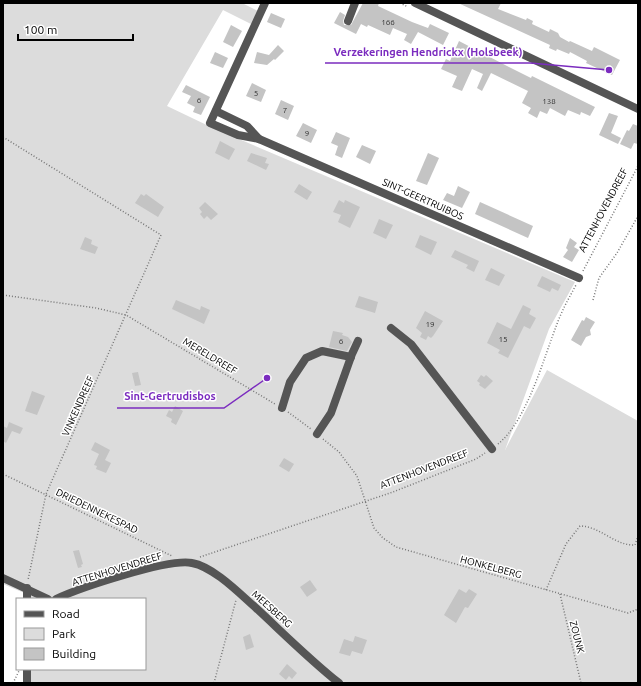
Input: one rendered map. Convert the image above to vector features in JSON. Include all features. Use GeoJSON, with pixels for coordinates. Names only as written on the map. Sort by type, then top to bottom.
{"type":"FeatureCollection","features":[{"type":"Feature","properties":{"kind":"street","name":"SINT-GEERTRUIBOS"},"geometry":{"type":"LineString","coordinates":[[265,3],[210,123],[238,135],[260,138],[579,278]]}},
{"type":"Feature","properties":{"kind":"street"},"geometry":{"type":"LineString","coordinates":[[348,21],[355,3]]}},
{"type":"Feature","properties":{"kind":"street"},"geometry":{"type":"LineString","coordinates":[[415,3],[638,109]]}},
{"type":"Feature","properties":{"kind":"street","name":"SINT-GEERTRUIBOS"},"geometry":{"type":"LineString","coordinates":[[216,111],[247,126],[260,138]]}},
{"type":"Feature","properties":{"kind":"street"},"geometry":{"type":"LineString","coordinates":[[391,328],[411,344],[492,449]]}},
{"type":"Feature","properties":{"kind":"street"},"geometry":{"type":"LineString","coordinates":[[317,434],[331,413],[351,357],[358,342]]}},
{"type":"Feature","properties":{"kind":"street"},"geometry":{"type":"LineString","coordinates":[[282,408],[290,382],[306,358],[322,350],[351,357]]}},
{"type":"Feature","properties":{"kind":"street","name":"ATTENHOVENDREEF"},"geometry":{"type":"LineString","coordinates":[[59,598],[103,582],[174,562],[183,562]]}},
{"type":"Feature","properties":{"kind":"street","name":"MEESBERG"},"geometry":{"type":"LineString","coordinates":[[183,562],[193,563],[206,569],[238,592],[339,683]]}},
{"type":"Feature","properties":{"kind":"street"},"geometry":{"type":"LineString","coordinates":[[3,578],[46,598]]}},
{"type":"Feature","properties":{"kind":"street"},"geometry":{"type":"LineString","coordinates":[[27,588],[27,598]]}},
{"type":"Feature","properties":{"kind":"street"},"geometry":{"type":"LineString","coordinates":[[26,670],[27,683]]}},
{"type":"Feature","properties":{"kind":"path","name":"VINKENDREEF"},"geometry":{"type":"LineString","coordinates":[[3,137],[161,235],[46,494],[27,588]]}},
{"type":"Feature","properties":{"kind":"path","name":"ATTENHOVENDREEF"},"geometry":{"type":"LineString","coordinates":[[198,558],[393,492],[476,459],[502,441],[517,421],[523,409],[558,321],[638,166]]}},
{"type":"Feature","properties":{"kind":"path"},"geometry":{"type":"LineString","coordinates":[[593,300],[599,278],[617,253],[638,216]]}},
{"type":"Feature","properties":{"kind":"path","name":"MERELDREEF"},"geometry":{"type":"LineString","coordinates":[[3,295],[96,308],[126,315],[282,408],[317,434],[344,458],[357,476],[366,501]]}},
{"type":"Feature","properties":{"kind":"path","name":"DRIEDENNEKESPAD"},"geometry":{"type":"LineString","coordinates":[[3,474],[183,562]]}},
{"type":"Feature","properties":{"kind":"path","name":"HONKELBERG"},"geometry":{"type":"LineString","coordinates":[[366,501],[374,528],[383,538],[396,547],[628,613],[638,609]]}},
{"type":"Feature","properties":{"kind":"path"},"geometry":{"type":"LineString","coordinates":[[546,590],[566,544],[580,526],[588,526],[627,546],[635,545],[638,536]]}},
{"type":"Feature","properties":{"kind":"path"},"geometry":{"type":"LineString","coordinates":[[214,683],[238,592]]}},
{"type":"Feature","properties":{"kind":"path","name":"ZOUNK"},"geometry":{"type":"LineString","coordinates":[[560,594],[581,683]]}},
{"type":"Feature","properties":{"kind":"path"},"geometry":{"type":"LineString","coordinates":[[13,683],[20,670]]}},
{"type":"Feature","properties":{"kind":"green space"},"geometry":{"type":"Polygon","coordinates":[[[3,3],[242,3],[258,11],[251,24],[223,10],[167,106],[213,128],[575,282],[549,329],[505,450],[547,370],[638,421],[638,683],[29,683],[29,670],[146,670],[146,598],[29,598],[29,595],[3,584],[3,3]]]}},
{"type":"Feature","properties":{"kind":"building"},"geometry":{"type":"Polygon","coordinates":[[[363,3],[379,3],[378,6],[412,22],[428,28],[430,24],[449,33],[443,45],[418,32],[411,44],[404,40],[407,34],[393,28],[390,35],[368,25],[367,27],[361,24],[356,34],[334,23],[340,12],[345,15],[343,21],[344,25],[351,25],[363,3]]]}},
{"type":"Feature","properties":{"kind":"building"},"geometry":{"type":"Polygon","coordinates":[[[458,3],[501,3],[498,9],[526,20],[527,18],[533,21],[532,24],[549,32],[550,29],[558,33],[560,37],[569,42],[570,41],[592,51],[594,47],[620,60],[612,75],[586,63],[587,61],[570,52],[569,54],[557,49],[556,51],[549,48],[550,45],[458,3]]]}},
{"type":"Feature","properties":{"kind":"building"},"geometry":{"type":"Polygon","coordinates":[[[271,13],[285,19],[281,28],[267,22],[271,13]]]}},
{"type":"Feature","properties":{"kind":"building"},"geometry":{"type":"Polygon","coordinates":[[[231,25],[242,31],[233,47],[223,42],[231,25]]]}},
{"type":"Feature","properties":{"kind":"building"},"geometry":{"type":"Polygon","coordinates":[[[459,41],[531,78],[532,76],[595,107],[590,116],[581,112],[580,115],[568,110],[565,116],[550,108],[547,114],[540,111],[537,118],[528,113],[531,108],[522,103],[528,91],[491,73],[482,91],[477,88],[483,74],[472,69],[462,91],[452,87],[457,76],[441,69],[446,59],[450,61],[459,41]]]}},
{"type":"Feature","properties":{"kind":"building"},"geometry":{"type":"Polygon","coordinates":[[[278,45],[284,51],[275,60],[274,59],[267,65],[254,63],[257,52],[269,55],[278,45]]]}},
{"type":"Feature","properties":{"kind":"building"},"geometry":{"type":"Polygon","coordinates":[[[215,52],[228,58],[223,68],[210,63],[215,52]]]}},
{"type":"Feature","properties":{"kind":"building"},"geometry":{"type":"Polygon","coordinates":[[[252,83],[266,90],[261,102],[246,96],[252,83]]]}},
{"type":"Feature","properties":{"kind":"building"},"geometry":{"type":"Polygon","coordinates":[[[186,85],[210,97],[201,115],[193,112],[195,107],[187,103],[191,96],[182,92],[186,85]]]}},
{"type":"Feature","properties":{"kind":"building"},"geometry":{"type":"Polygon","coordinates":[[[281,100],[294,106],[288,120],[275,114],[281,100]]]}},
{"type":"Feature","properties":{"kind":"building"},"geometry":{"type":"Polygon","coordinates":[[[609,113],[618,116],[611,133],[621,138],[618,144],[599,135],[609,113]]]}},
{"type":"Feature","properties":{"kind":"building"},"geometry":{"type":"Polygon","coordinates":[[[303,123],[317,130],[311,143],[296,136],[303,123]]]}},
{"type":"Feature","properties":{"kind":"building"},"geometry":{"type":"Polygon","coordinates":[[[633,124],[638,126],[638,144],[634,143],[631,149],[620,144],[627,130],[629,131],[633,124]]]}},
{"type":"Feature","properties":{"kind":"building"},"geometry":{"type":"Polygon","coordinates":[[[336,132],[350,138],[342,158],[335,155],[338,146],[331,143],[336,132]]]}},
{"type":"Feature","properties":{"kind":"building"},"geometry":{"type":"Polygon","coordinates":[[[220,141],[235,149],[229,160],[215,153],[220,141]]]}},
{"type":"Feature","properties":{"kind":"building"},"geometry":{"type":"Polygon","coordinates":[[[362,145],[376,151],[370,164],[356,157],[362,145]]]}},
{"type":"Feature","properties":{"kind":"building"},"geometry":{"type":"Polygon","coordinates":[[[251,153],[267,158],[265,163],[269,164],[266,170],[247,161],[251,153]]]}},
{"type":"Feature","properties":{"kind":"building"},"geometry":{"type":"Polygon","coordinates":[[[428,153],[439,158],[427,185],[416,181],[428,153]]]}},
{"type":"Feature","properties":{"kind":"building"},"geometry":{"type":"Polygon","coordinates":[[[299,184],[312,192],[307,200],[294,192],[299,184]]]}},
{"type":"Feature","properties":{"kind":"building"},"geometry":{"type":"Polygon","coordinates":[[[458,186],[470,192],[462,208],[443,200],[447,193],[454,196],[458,186]]]}},
{"type":"Feature","properties":{"kind":"building"},"geometry":{"type":"Polygon","coordinates":[[[141,194],[144,196],[146,194],[164,207],[158,217],[135,203],[141,194]]]}},
{"type":"Feature","properties":{"kind":"building"},"geometry":{"type":"Polygon","coordinates":[[[339,200],[344,203],[345,200],[360,207],[350,228],[338,222],[341,215],[333,212],[339,200]]]}},
{"type":"Feature","properties":{"kind":"building"},"geometry":{"type":"Polygon","coordinates":[[[205,202],[218,214],[211,220],[207,216],[204,219],[200,214],[202,212],[199,208],[205,202]]]}},
{"type":"Feature","properties":{"kind":"building"},"geometry":{"type":"Polygon","coordinates":[[[480,202],[533,226],[528,238],[475,214],[480,202]]]}},
{"type":"Feature","properties":{"kind":"building"},"geometry":{"type":"Polygon","coordinates":[[[379,219],[393,225],[386,239],[373,233],[379,219]]]}},
{"type":"Feature","properties":{"kind":"building"},"geometry":{"type":"Polygon","coordinates":[[[420,235],[437,242],[431,255],[415,247],[420,235]]]}},
{"type":"Feature","properties":{"kind":"building"},"geometry":{"type":"Polygon","coordinates":[[[85,237],[92,240],[91,244],[98,247],[95,254],[80,249],[85,237]]]}},
{"type":"Feature","properties":{"kind":"building"},"geometry":{"type":"Polygon","coordinates":[[[570,238],[577,243],[574,247],[579,250],[572,262],[563,257],[568,250],[566,248],[570,238]]]}},
{"type":"Feature","properties":{"kind":"building"},"geometry":{"type":"Polygon","coordinates":[[[455,250],[479,261],[474,272],[466,268],[468,265],[451,257],[455,250]]]}},
{"type":"Feature","properties":{"kind":"building"},"geometry":{"type":"Polygon","coordinates":[[[491,268],[505,275],[499,286],[485,280],[491,268]]]}},
{"type":"Feature","properties":{"kind":"building"},"geometry":{"type":"Polygon","coordinates":[[[542,276],[561,285],[558,291],[552,288],[550,292],[537,286],[542,276]]]}},
{"type":"Feature","properties":{"kind":"building"},"geometry":{"type":"Polygon","coordinates":[[[359,296],[378,302],[375,313],[355,307],[359,296]]]}},
{"type":"Feature","properties":{"kind":"building"},"geometry":{"type":"Polygon","coordinates":[[[176,300],[200,310],[201,306],[210,310],[204,324],[172,309],[176,300]]]}},
{"type":"Feature","properties":{"kind":"building"},"geometry":{"type":"Polygon","coordinates":[[[523,305],[531,309],[529,314],[536,318],[530,329],[524,326],[508,358],[498,353],[500,350],[487,343],[497,322],[511,329],[523,305]]]}},
{"type":"Feature","properties":{"kind":"building"},"geometry":{"type":"Polygon","coordinates":[[[425,311],[443,321],[433,336],[431,338],[428,336],[426,340],[420,337],[422,333],[416,328],[425,311]]]}},
{"type":"Feature","properties":{"kind":"building"},"geometry":{"type":"Polygon","coordinates":[[[586,317],[595,322],[590,330],[591,335],[586,337],[581,346],[571,340],[582,320],[584,321],[586,317]]]}},
{"type":"Feature","properties":{"kind":"building"},"geometry":{"type":"Polygon","coordinates":[[[333,331],[343,333],[342,335],[348,337],[352,342],[347,351],[329,347],[333,331]]]}},
{"type":"Feature","properties":{"kind":"building"},"geometry":{"type":"Polygon","coordinates":[[[138,372],[141,385],[135,386],[132,373],[138,372]]]}},
{"type":"Feature","properties":{"kind":"building"},"geometry":{"type":"Polygon","coordinates":[[[481,375],[484,377],[486,375],[493,381],[485,389],[479,385],[480,383],[477,381],[481,375]]]}},
{"type":"Feature","properties":{"kind":"building"},"geometry":{"type":"Polygon","coordinates":[[[32,391],[45,396],[37,415],[25,411],[32,391]]]}},
{"type":"Feature","properties":{"kind":"building"},"geometry":{"type":"Polygon","coordinates":[[[175,406],[183,411],[176,425],[171,422],[172,419],[166,416],[169,410],[172,412],[175,406]]]}},
{"type":"Feature","properties":{"kind":"building"},"geometry":{"type":"Polygon","coordinates":[[[9,422],[23,428],[20,434],[12,431],[6,443],[3,441],[3,426],[7,428],[9,422]]]}},
{"type":"Feature","properties":{"kind":"building"},"geometry":{"type":"Polygon","coordinates":[[[95,442],[110,450],[105,460],[111,463],[106,473],[96,469],[97,466],[94,465],[99,454],[91,450],[95,442]]]}},
{"type":"Feature","properties":{"kind":"building"},"geometry":{"type":"Polygon","coordinates":[[[284,458],[294,464],[289,472],[279,466],[284,458]]]}},
{"type":"Feature","properties":{"kind":"building"},"geometry":{"type":"Polygon","coordinates":[[[79,550],[83,564],[81,565],[82,567],[78,568],[73,551],[79,550]]]}},
{"type":"Feature","properties":{"kind":"building"},"geometry":{"type":"Polygon","coordinates":[[[310,580],[317,590],[307,597],[300,587],[310,580]]]}},
{"type":"Feature","properties":{"kind":"building"},"geometry":{"type":"Polygon","coordinates":[[[459,589],[466,593],[469,589],[477,594],[468,608],[465,607],[456,623],[444,615],[459,589]]]}},
{"type":"Feature","properties":{"kind":"building"},"geometry":{"type":"Polygon","coordinates":[[[250,634],[254,647],[246,650],[243,637],[250,634]]]}},
{"type":"Feature","properties":{"kind":"building"},"geometry":{"type":"Polygon","coordinates":[[[355,636],[367,640],[362,654],[352,651],[350,656],[339,653],[344,639],[353,642],[355,636]]]}},
{"type":"Feature","properties":{"kind":"building"},"geometry":{"type":"Polygon","coordinates":[[[287,664],[297,673],[292,679],[289,676],[286,680],[279,674],[287,664]]]}},
{"type":"Feature","properties":{"kind":"place","name":"Verzekeringen Hendrickx (Holsbeek)"},"geometry":{"type":"Point","coordinates":[609,70]}},
{"type":"Feature","properties":{"kind":"place","name":"Sint-Gertrudisbos"},"geometry":{"type":"Point","coordinates":[267,378]}}]}
